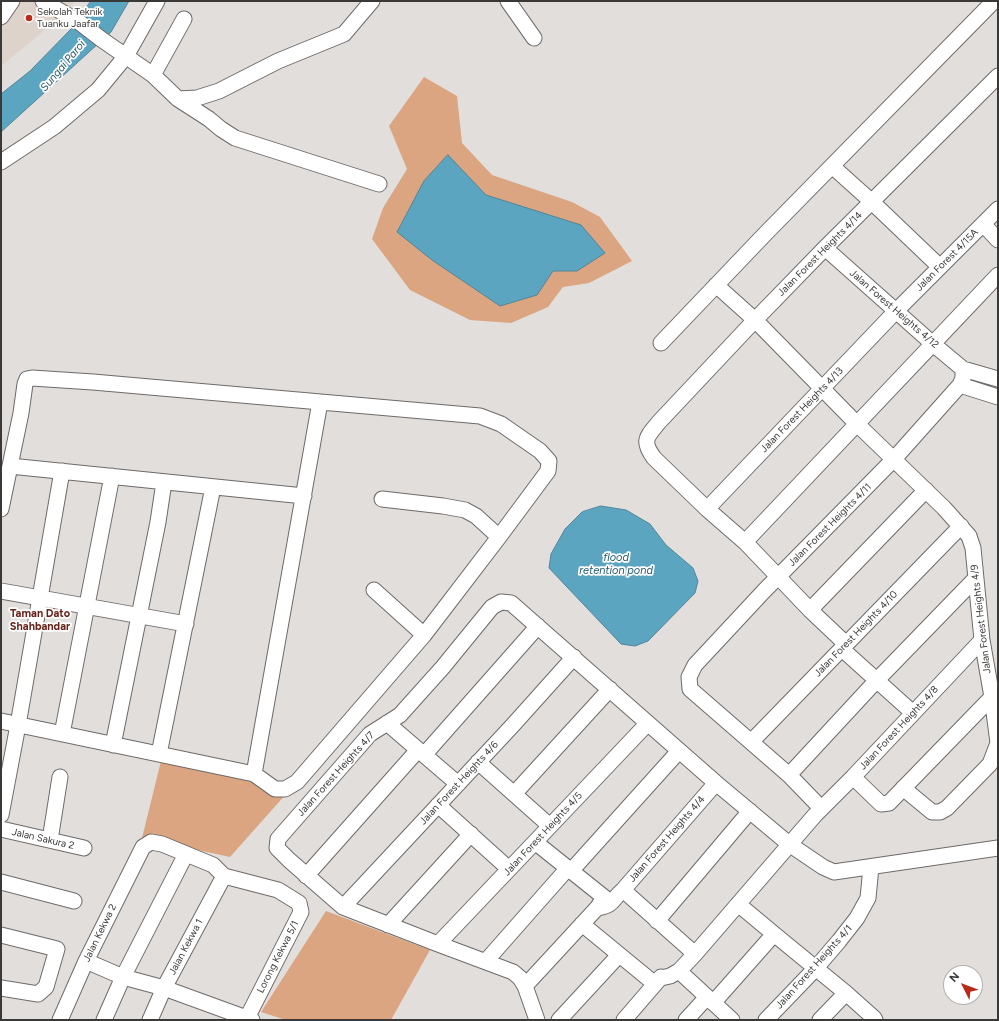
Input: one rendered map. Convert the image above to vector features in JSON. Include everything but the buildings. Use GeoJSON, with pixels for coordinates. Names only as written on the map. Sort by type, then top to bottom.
{"type":"FeatureCollection","features":[{"type":"Feature","properties":{"kind":"street"},"geometry":{"type":"LineString","coordinates":[[1,17],[12,1]]}},
{"type":"Feature","properties":{"kind":"street"},"geometry":{"type":"LineString","coordinates":[[43,1],[79,22],[101,39],[153,74],[178,99],[236,138],[379,184]]}},
{"type":"Feature","properties":{"kind":"street"},"geometry":{"type":"LineString","coordinates":[[1,162],[54,127],[98,90],[126,56],[156,1]]}},
{"type":"Feature","properties":{"kind":"street"},"geometry":{"type":"LineString","coordinates":[[178,99],[197,98],[219,91],[278,61],[344,34],[372,1]]}},
{"type":"Feature","properties":{"kind":"street"},"geometry":{"type":"LineString","coordinates":[[508,1],[534,38]]}},
{"type":"Feature","properties":{"kind":"street"},"geometry":{"type":"LineString","coordinates":[[661,342],[994,1]]}},
{"type":"Feature","properties":{"kind":"street"},"geometry":{"type":"LineString","coordinates":[[153,74],[184,19]]}},
{"type":"Feature","properties":{"kind":"street","name":"Jalan Forest Heights 4/14"},"geometry":{"type":"LineString","coordinates":[[707,509],[654,458],[648,450],[646,442],[648,436],[659,422],[755,320],[825,248],[997,79]]}},
{"type":"Feature","properties":{"kind":"street"},"geometry":{"type":"LineString","coordinates":[[832,166],[940,267]]}},
{"type":"Feature","properties":{"kind":"street","name":"Jalan Forest 4/15A"},"geometry":{"type":"LineString","coordinates":[[896,311],[998,209]]}},
{"type":"Feature","properties":{"kind":"street"},"geometry":{"type":"LineString","coordinates":[[982,224],[998,240]]}},
{"type":"Feature","properties":{"kind":"street","name":"Jalan Forest Heights 4/12"},"geometry":{"type":"LineString","coordinates":[[825,248],[933,344],[964,369]]}},
{"type":"Feature","properties":{"kind":"street"},"geometry":{"type":"LineString","coordinates":[[745,542],[998,276]]}},
{"type":"Feature","properties":{"kind":"street","name":"Jalan Forest Heights 4/9"},"geometry":{"type":"LineString","coordinates":[[716,285],[755,320],[857,424],[944,508],[969,536],[973,548],[982,640],[998,743],[990,764],[947,808],[940,812],[932,812],[903,788]]}},
{"type":"Feature","properties":{"kind":"street","name":"Jalan Forest Heights 4/13"},"geometry":{"type":"LineString","coordinates":[[707,509],[896,311]]}},
{"type":"Feature","properties":{"kind":"street"},"geometry":{"type":"LineString","coordinates":[[964,369],[996,379]]}},
{"type":"Feature","properties":{"kind":"street","name":"Jalan Forest Heights 4/11"},"geometry":{"type":"LineString","coordinates":[[751,742],[690,689],[689,677],[696,665],[764,591],[894,459],[960,385],[963,378],[964,369]]}},
{"type":"Feature","properties":{"kind":"street"},"geometry":{"type":"LineString","coordinates":[[1,509],[3,488],[10,466],[21,413],[25,384],[32,378],[480,416],[501,424],[540,451],[549,461],[548,471],[424,635],[297,782],[285,789],[275,789],[254,774],[1,721]]}},
{"type":"Feature","properties":{"kind":"street"},"geometry":{"type":"LineString","coordinates":[[960,385],[998,397]]}},
{"type":"Feature","properties":{"kind":"street"},"geometry":{"type":"LineString","coordinates":[[254,774],[320,402]]}},
{"type":"Feature","properties":{"kind":"street"},"geometry":{"type":"LineString","coordinates":[[10,466],[304,496]]}},
{"type":"Feature","properties":{"kind":"street"},"geometry":{"type":"LineString","coordinates":[[1,815],[62,471]]}},
{"type":"Feature","properties":{"kind":"street"},"geometry":{"type":"LineString","coordinates":[[62,734],[112,476]]}},
{"type":"Feature","properties":{"kind":"street"},"geometry":{"type":"LineString","coordinates":[[113,745],[158,522],[164,482]]}},
{"type":"Feature","properties":{"kind":"street"},"geometry":{"type":"LineString","coordinates":[[159,754],[213,487]]}},
{"type":"Feature","properties":{"kind":"street"},"geometry":{"type":"LineString","coordinates":[[810,610],[926,490]]}},
{"type":"Feature","properties":{"kind":"street"},"geometry":{"type":"LineString","coordinates":[[382,499],[465,510],[476,516],[499,537]]}},
{"type":"Feature","properties":{"kind":"street"},"geometry":{"type":"LineString","coordinates":[[707,509],[745,542],[844,647],[913,713]]}},
{"type":"Feature","properties":{"kind":"street","name":"Jalan Forest Heights 4/10"},"geometry":{"type":"LineString","coordinates":[[751,742],[961,526]]}},
{"type":"Feature","properties":{"kind":"street"},"geometry":{"type":"LineString","coordinates":[[789,775],[877,680],[976,578]]}},
{"type":"Feature","properties":{"kind":"street"},"geometry":{"type":"LineString","coordinates":[[374,590],[424,635]]}},
{"type":"Feature","properties":{"kind":"street"},"geometry":{"type":"LineString","coordinates":[[1,591],[186,624]]}},
{"type":"Feature","properties":{"kind":"street","name":"Jalan Forest Heights 4/7"},"geometry":{"type":"LineString","coordinates":[[306,876],[276,848],[278,839],[370,734],[400,715],[443,667],[492,607],[501,602],[511,603],[538,626]]}},
{"type":"Feature","properties":{"kind":"street"},"geometry":{"type":"LineString","coordinates":[[537,1020],[525,986],[520,978],[513,972],[343,907],[306,876],[538,626],[716,783],[790,844],[823,867],[834,872],[998,848]]}},
{"type":"Feature","properties":{"kind":"street","name":"Jalan Forest Heights 4/8"},"geometry":{"type":"LineString","coordinates":[[686,963],[818,811],[853,777],[982,640]]}},
{"type":"Feature","properties":{"kind":"street","name":"Jalan Forest Heights 4/6"},"geometry":{"type":"LineString","coordinates":[[343,907],[513,725],[574,657]]}},
{"type":"Feature","properties":{"kind":"street"},"geometry":{"type":"LineString","coordinates":[[514,794],[610,689]]}},
{"type":"Feature","properties":{"kind":"street"},"geometry":{"type":"LineString","coordinates":[[853,777],[881,804],[890,803],[992,697]]}},
{"type":"Feature","properties":{"kind":"street"},"geometry":{"type":"LineString","coordinates":[[387,723],[458,784]]}},
{"type":"Feature","properties":{"kind":"street","name":"Jalan Forest Heights 4/5"},"geometry":{"type":"LineString","coordinates":[[438,944],[648,723]]}},
{"type":"Feature","properties":{"kind":"street"},"geometry":{"type":"LineString","coordinates":[[751,742],[789,775],[818,811]]}},
{"type":"Feature","properties":{"kind":"street"},"geometry":{"type":"LineString","coordinates":[[486,961],[679,751]]}},
{"type":"Feature","properties":{"kind":"street"},"geometry":{"type":"LineString","coordinates":[[478,762],[550,826]]}},
{"type":"Feature","properties":{"kind":"street"},"geometry":{"type":"LineString","coordinates":[[50,840],[60,777]]}},
{"type":"Feature","properties":{"kind":"street","name":"Jalan Forest Heights 4/4"},"geometry":{"type":"LineString","coordinates":[[525,986],[582,924],[610,898],[716,783]]}},
{"type":"Feature","properties":{"kind":"street"},"geometry":{"type":"LineString","coordinates":[[438,805],[509,869]]}},
{"type":"Feature","properties":{"kind":"street"},"geometry":{"type":"LineString","coordinates":[[657,920],[750,811]]}},
{"type":"Feature","properties":{"kind":"street","name":"Jalan Sakura 2"},"geometry":{"type":"LineString","coordinates":[[1,829],[84,848]]}},
{"type":"Feature","properties":{"kind":"street"},"geometry":{"type":"LineString","coordinates":[[388,925],[470,834]]}},
{"type":"Feature","properties":{"kind":"street","name":"Jalan Kekwa 2"},"geometry":{"type":"LineString","coordinates":[[60,1020],[86,961],[143,847],[151,842],[162,844],[186,854]]}},
{"type":"Feature","properties":{"kind":"street"},"geometry":{"type":"LineString","coordinates":[[535,842],[569,869],[610,898],[657,920],[710,1000],[732,1020]]}},
{"type":"Feature","properties":{"kind":"street"},"geometry":{"type":"LineString","coordinates":[[104,1020],[123,977],[186,854],[213,865],[224,876]]}},
{"type":"Feature","properties":{"kind":"street","name":"Jalan Forest Heights 4/1"},"geometry":{"type":"LineString","coordinates":[[766,1020],[840,941],[857,918],[868,898],[871,867]]}},
{"type":"Feature","properties":{"kind":"street","name":"Jalan Kekwa 1"},"geometry":{"type":"LineString","coordinates":[[150,1020],[164,988],[224,876]]}},
{"type":"Feature","properties":{"kind":"street","name":"Lorong Kekwa 5/1"},"geometry":{"type":"LineString","coordinates":[[224,876],[278,890],[298,903],[301,912],[250,1019]]}},
{"type":"Feature","properties":{"kind":"street"},"geometry":{"type":"LineString","coordinates":[[1,882],[74,901]]}},
{"type":"Feature","properties":{"kind":"street"},"geometry":{"type":"LineString","coordinates":[[738,904],[846,993],[875,1020]]}},
{"type":"Feature","properties":{"kind":"street"},"geometry":{"type":"LineString","coordinates":[[582,924],[619,955],[658,981]]}},
{"type":"Feature","properties":{"kind":"street"},"geometry":{"type":"LineString","coordinates":[[686,1020],[710,1000],[774,934]]}},
{"type":"Feature","properties":{"kind":"street"},"geometry":{"type":"LineString","coordinates":[[1,935],[57,949],[46,987],[38,994],[1,988]]}},
{"type":"Feature","properties":{"kind":"street"},"geometry":{"type":"LineString","coordinates":[[559,1020],[619,955]]}},
{"type":"Feature","properties":{"kind":"street"},"geometry":{"type":"LineString","coordinates":[[86,961],[123,977],[164,988],[250,1019]]}},
{"type":"Feature","properties":{"kind":"street"},"geometry":{"type":"LineString","coordinates":[[624,1020],[658,981],[666,969],[674,964],[686,963]]}},
{"type":"Feature","properties":{"kind":"street"},"geometry":{"type":"LineString","coordinates":[[820,1020],[846,993]]}},
{"type":"Feature","properties":{"kind":"shaded area","name":"Sekolah Teknik Tuanku Jaafar"},"geometry":{"type":"Polygon","coordinates":[[[1,1],[71,1],[74,3],[40,34],[1,66],[1,1]]]}},
{"type":"Feature","properties":{"kind":"shaded area"},"geometry":{"type":"Polygon","coordinates":[[[424,77],[457,96],[462,143],[492,175],[572,202],[600,217],[632,261],[589,283],[563,287],[548,307],[511,323],[470,320],[410,290],[372,239],[383,208],[407,169],[389,126],[424,77]]]}},
{"type":"Feature","properties":{"kind":"shaded area"},"geometry":{"type":"Polygon","coordinates":[[[161,761],[252,778],[287,793],[230,857],[142,838],[161,761]]]}},
{"type":"Feature","properties":{"kind":"shaded area"},"geometry":{"type":"Polygon","coordinates":[[[326,911],[430,950],[391,1020],[286,1020],[261,1012],[326,911]]]}},
{"type":"Feature","properties":{"kind":"water","name":"Sungai Paroi"},"geometry":{"type":"Polygon","coordinates":[[[91,1],[129,1],[111,32],[1,132],[1,94],[30,71],[73,27],[91,1]]]}},
{"type":"Feature","properties":{"kind":"water"},"geometry":{"type":"Polygon","coordinates":[[[448,155],[486,195],[581,225],[605,253],[577,271],[553,271],[537,295],[500,306],[432,260],[397,232],[424,181],[448,155]]]}},
{"type":"Feature","properties":{"kind":"water","name":"flood retention pond"},"geometry":{"type":"Polygon","coordinates":[[[601,506],[626,510],[650,524],[666,545],[693,568],[698,581],[695,593],[648,641],[635,646],[621,644],[549,568],[551,554],[565,529],[582,512],[601,506]]]}},
{"type":"Feature","properties":{"kind":"place","name":"Sekolah Teknik Tuanku Jaafar"},"geometry":{"type":"Point","coordinates":[29,18]}},
{"type":"Feature","properties":{"kind":"district","name":"Taman Dato Shahbandar"},"geometry":{"type":"Point","coordinates":[40,620]}}]}
